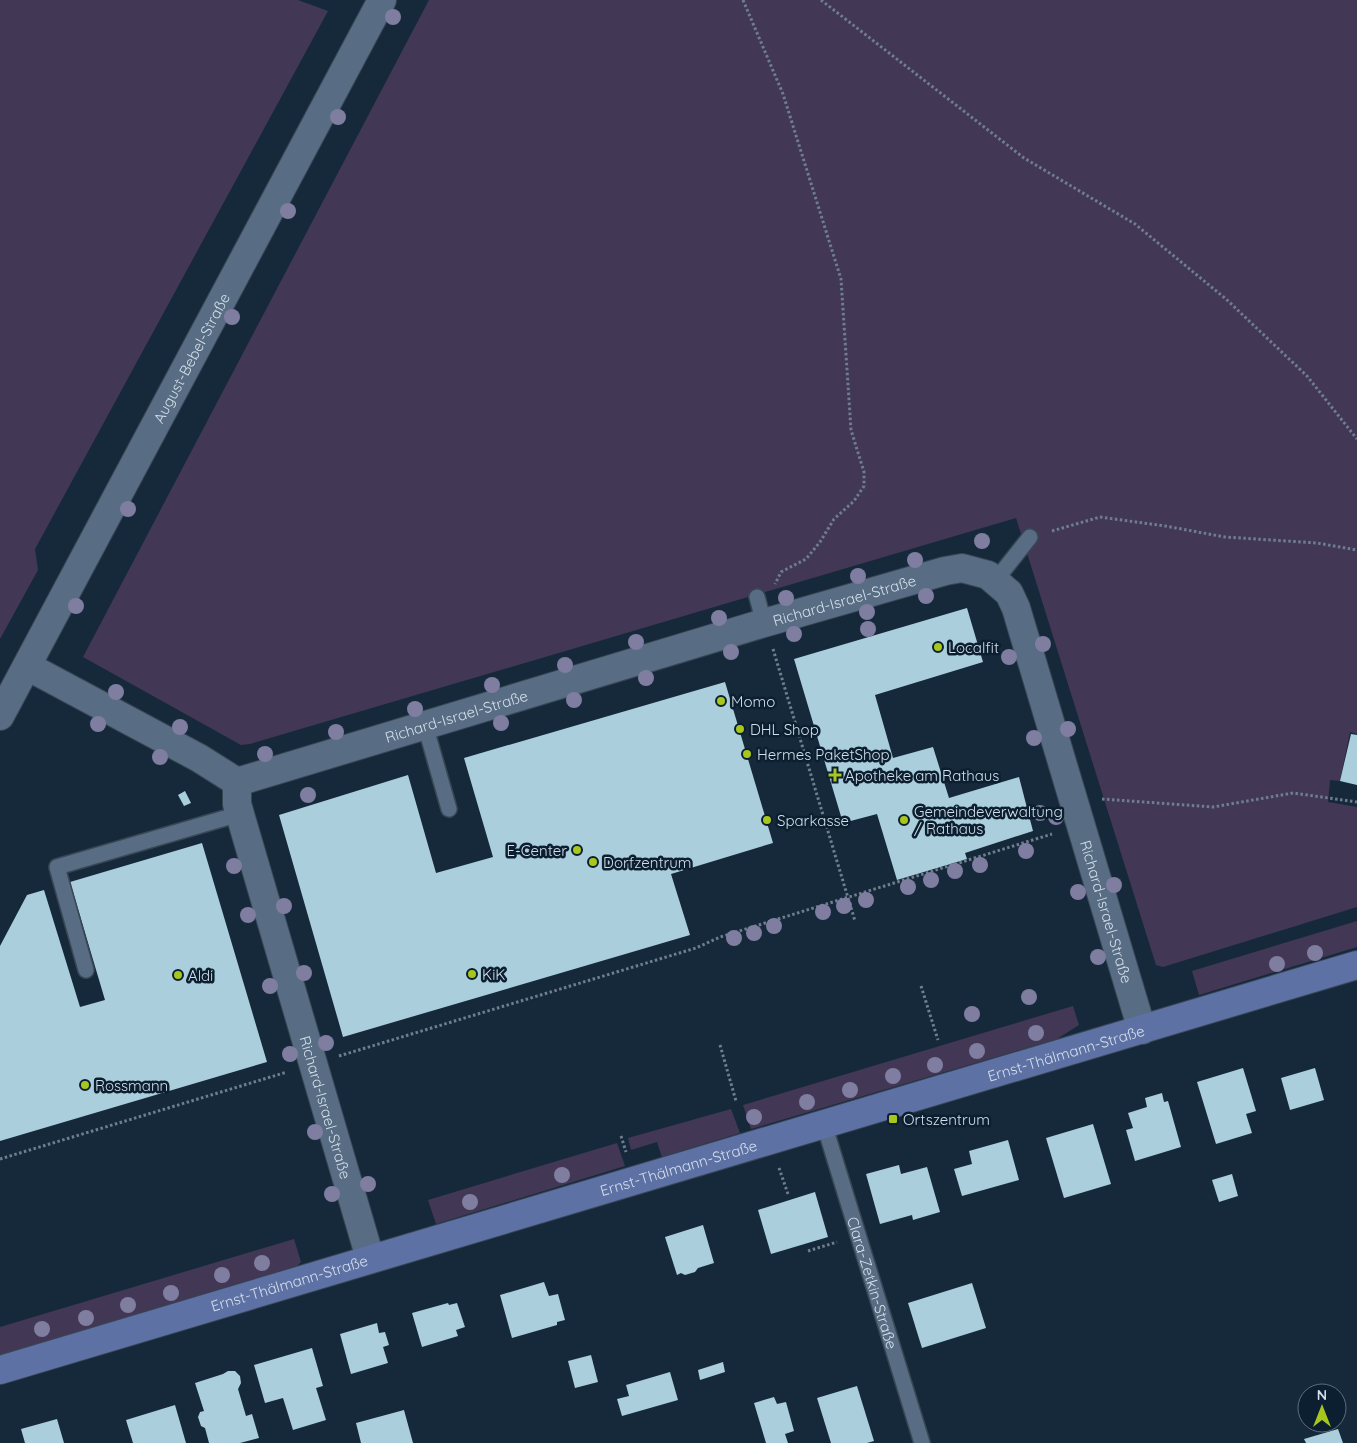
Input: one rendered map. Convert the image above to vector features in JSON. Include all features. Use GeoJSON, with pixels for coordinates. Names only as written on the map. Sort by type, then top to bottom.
{"type":"FeatureCollection","features":[{"type":"Feature","properties":{"kind":"street","name":"August-Bebel-Straße"},"geometry":{"type":"LineString","coordinates":[[0,716],[382,0]]}},
{"type":"Feature","properties":{"kind":"street","name":"Richard-Israel-Straße"},"geometry":{"type":"LineString","coordinates":[[370,1258],[239,814],[237,782],[425,725],[761,610],[962,568],[988,575],[1008,593],[1016,608],[1142,1030]]}},
{"type":"Feature","properties":{"kind":"street"},"geometry":{"type":"LineString","coordinates":[[27,666],[199,758],[237,782]]}},
{"type":"Feature","properties":{"kind":"street","name":"Ernst-Thälmann-Straße"},"geometry":{"type":"LineString","coordinates":[[0,1370],[370,1258],[1357,965]]}},
{"type":"Feature","properties":{"kind":"lane"},"geometry":{"type":"LineString","coordinates":[[994,581],[1030,536]]}},
{"type":"Feature","properties":{"kind":"lane"},"geometry":{"type":"LineString","coordinates":[[425,725],[449,809]]}},
{"type":"Feature","properties":{"kind":"lane"},"geometry":{"type":"LineString","coordinates":[[86,970],[57,867],[239,814]]}},
{"type":"Feature","properties":{"kind":"lane","name":"Clara-Zetkin-Straße"},"geometry":{"type":"LineString","coordinates":[[824,1124],[922,1443]]}},
{"type":"Feature","properties":{"kind":"path"},"geometry":{"type":"LineString","coordinates":[[743,0],[783,94],[841,279],[851,430],[864,472],[864,486],[854,501],[834,519],[820,542],[806,559],[781,572],[773,586]]}},
{"type":"Feature","properties":{"kind":"path"},"geometry":{"type":"LineString","coordinates":[[821,0],[1024,158],[1135,224],[1211,286],[1307,376],[1357,439]]}},
{"type":"Feature","properties":{"kind":"path"},"geometry":{"type":"LineString","coordinates":[[1030,536],[1100,517],[1225,537],[1317,543],[1357,550]]}},
{"type":"Feature","properties":{"kind":"path"},"geometry":{"type":"LineString","coordinates":[[761,610],[855,921]]}},
{"type":"Feature","properties":{"kind":"path"},"geometry":{"type":"LineString","coordinates":[[1096,798],[1213,807],[1293,793],[1357,802]]}},
{"type":"Feature","properties":{"kind":"path"},"geometry":{"type":"LineString","coordinates":[[338,1056],[696,948],[720,937],[1052,834]]}},
{"type":"Feature","properties":{"kind":"path"},"geometry":{"type":"LineString","coordinates":[[921,986],[938,1040]]}},
{"type":"Feature","properties":{"kind":"path"},"geometry":{"type":"LineString","coordinates":[[720,1045],[736,1101]]}},
{"type":"Feature","properties":{"kind":"path"},"geometry":{"type":"LineString","coordinates":[[0,1159],[287,1072]]}},
{"type":"Feature","properties":{"kind":"path"},"geometry":{"type":"LineString","coordinates":[[621,1136],[626,1151]]}},
{"type":"Feature","properties":{"kind":"path"},"geometry":{"type":"LineString","coordinates":[[777,1160],[788,1194]]}},
{"type":"Feature","properties":{"kind":"shaded area"},"geometry":{"type":"Polygon","coordinates":[[[0,0],[298,0],[328,11],[35,549],[38,570],[0,639],[0,0]]]}},
{"type":"Feature","properties":{"kind":"shaded area"},"geometry":{"type":"Polygon","coordinates":[[[429,0],[1357,0],[1357,734],[1350,732],[1340,781],[1330,780],[1328,802],[1357,807],[1357,907],[1163,967],[1156,965],[1016,518],[250,744],[241,745],[83,657],[429,0]]]}},
{"type":"Feature","properties":{"kind":"shaded area"},"geometry":{"type":"Polygon","coordinates":[[[1357,921],[1357,947],[1199,995],[1192,971],[1357,921]]]}},
{"type":"Feature","properties":{"kind":"shaded area"},"geometry":{"type":"Polygon","coordinates":[[[1073,1006],[1079,1025],[1057,1039],[751,1129],[743,1105],[1073,1006]]]}},
{"type":"Feature","properties":{"kind":"shaded area"},"geometry":{"type":"Polygon","coordinates":[[[731,1109],[740,1133],[662,1157],[657,1142],[631,1150],[628,1138],[731,1109]]]}},
{"type":"Feature","properties":{"kind":"shaded area"},"geometry":{"type":"Polygon","coordinates":[[[617,1143],[625,1166],[436,1224],[428,1200],[617,1143]]]}},
{"type":"Feature","properties":{"kind":"shaded area"},"geometry":{"type":"Polygon","coordinates":[[[294,1239],[301,1262],[297,1266],[0,1355],[0,1327],[294,1239]]]}},
{"type":"Feature","properties":{"kind":"building"},"geometry":{"type":"Polygon","coordinates":[[[967,608],[983,662],[875,695],[893,758],[933,747],[949,798],[1019,777],[1033,831],[965,853],[967,859],[897,880],[877,814],[843,823],[794,659],[967,608]]]}},
{"type":"Feature","properties":{"kind":"building","name":"Dorfzentrum"},"geometry":{"type":"Polygon","coordinates":[[[725,682],[773,843],[671,874],[690,935],[343,1037],[279,815],[408,775],[436,873],[493,857],[464,758],[725,682]]]}},
{"type":"Feature","properties":{"kind":"building"},"geometry":{"type":"Polygon","coordinates":[[[1351,734],[1357,735],[1357,785],[1340,781],[1351,734]]]}},
{"type":"Feature","properties":{"kind":"building"},"geometry":{"type":"Polygon","coordinates":[[[185,791],[191,803],[184,806],[178,795],[185,791]]]}},
{"type":"Feature","properties":{"kind":"building"},"geometry":{"type":"Polygon","coordinates":[[[202,843],[267,1062],[0,1141],[0,946],[27,895],[44,890],[80,1007],[105,1000],[70,882],[202,843]]]}},
{"type":"Feature","properties":{"kind":"building"},"geometry":{"type":"Polygon","coordinates":[[[1243,1068],[1256,1111],[1246,1114],[1252,1133],[1216,1144],[1197,1082],[1243,1068]]]}},
{"type":"Feature","properties":{"kind":"building"},"geometry":{"type":"Polygon","coordinates":[[[1315,1068],[1324,1100],[1290,1110],[1281,1078],[1315,1068]]]}},
{"type":"Feature","properties":{"kind":"building"},"geometry":{"type":"Polygon","coordinates":[[[1162,1093],[1164,1102],[1168,1101],[1181,1147],[1135,1161],[1126,1130],[1133,1128],[1128,1113],[1147,1107],[1145,1098],[1162,1093]]]}},
{"type":"Feature","properties":{"kind":"building"},"geometry":{"type":"Polygon","coordinates":[[[1093,1124],[1111,1184],[1064,1198],[1046,1138],[1093,1124]]]}},
{"type":"Feature","properties":{"kind":"building"},"geometry":{"type":"Polygon","coordinates":[[[1008,1140],[1019,1180],[962,1196],[954,1169],[972,1164],[969,1151],[1008,1140]]]}},
{"type":"Feature","properties":{"kind":"building"},"geometry":{"type":"Polygon","coordinates":[[[899,1165],[901,1174],[927,1167],[940,1212],[913,1220],[912,1215],[880,1224],[866,1174],[899,1165]]]}},
{"type":"Feature","properties":{"kind":"building"},"geometry":{"type":"Polygon","coordinates":[[[1232,1174],[1238,1196],[1219,1202],[1212,1180],[1232,1174]]]}},
{"type":"Feature","properties":{"kind":"building"},"geometry":{"type":"Polygon","coordinates":[[[815,1192],[828,1237],[771,1254],[758,1210],[815,1192]]]}},
{"type":"Feature","properties":{"kind":"building"},"geometry":{"type":"Polygon","coordinates":[[[703,1225],[714,1263],[698,1268],[695,1272],[677,1275],[665,1237],[703,1225]]]}},
{"type":"Feature","properties":{"kind":"building"},"geometry":{"type":"Polygon","coordinates":[[[544,1282],[549,1296],[558,1294],[565,1320],[557,1322],[557,1325],[512,1338],[500,1295],[544,1282]]]}},
{"type":"Feature","properties":{"kind":"building"},"geometry":{"type":"Polygon","coordinates":[[[972,1283],[986,1328],[922,1348],[908,1303],[972,1283]]]}},
{"type":"Feature","properties":{"kind":"building"},"geometry":{"type":"Polygon","coordinates":[[[448,1303],[449,1305],[457,1303],[465,1327],[456,1330],[458,1336],[422,1347],[412,1313],[448,1303]]]}},
{"type":"Feature","properties":{"kind":"building"},"geometry":{"type":"Polygon","coordinates":[[[377,1323],[379,1333],[385,1332],[389,1345],[383,1347],[388,1363],[351,1374],[340,1334],[377,1323]]]}},
{"type":"Feature","properties":{"kind":"building"},"geometry":{"type":"Polygon","coordinates":[[[312,1348],[323,1386],[316,1388],[326,1420],[293,1430],[283,1398],[265,1403],[254,1365],[312,1348]]]}},
{"type":"Feature","properties":{"kind":"building"},"geometry":{"type":"Polygon","coordinates":[[[591,1355],[598,1382],[575,1388],[568,1361],[591,1355]]]}},
{"type":"Feature","properties":{"kind":"building"},"geometry":{"type":"Polygon","coordinates":[[[723,1362],[725,1372],[700,1380],[698,1370],[723,1362]]]}},
{"type":"Feature","properties":{"kind":"building"},"geometry":{"type":"Polygon","coordinates":[[[228,1371],[235,1371],[240,1376],[241,1383],[238,1389],[246,1416],[252,1414],[259,1438],[240,1443],[209,1443],[205,1428],[201,1426],[198,1417],[200,1412],[204,1411],[195,1383],[228,1371]]]}},
{"type":"Feature","properties":{"kind":"building"},"geometry":{"type":"Polygon","coordinates":[[[670,1372],[678,1400],[622,1416],[617,1399],[629,1396],[626,1385],[670,1372]]]}},
{"type":"Feature","properties":{"kind":"building"},"geometry":{"type":"Polygon","coordinates":[[[857,1386],[874,1441],[867,1443],[831,1443],[817,1398],[857,1386]]]}},
{"type":"Feature","properties":{"kind":"building"},"geometry":{"type":"Polygon","coordinates":[[[774,1397],[777,1404],[786,1402],[794,1431],[785,1434],[788,1443],[766,1443],[754,1403],[774,1397]]]}},
{"type":"Feature","properties":{"kind":"building"},"geometry":{"type":"Polygon","coordinates":[[[175,1405],[186,1443],[133,1443],[126,1420],[175,1405]]]}},
{"type":"Feature","properties":{"kind":"building"},"geometry":{"type":"Polygon","coordinates":[[[404,1410],[413,1443],[361,1443],[356,1423],[404,1410]]]}},
{"type":"Feature","properties":{"kind":"building"},"geometry":{"type":"Polygon","coordinates":[[[57,1419],[64,1443],[25,1443],[21,1429],[57,1419]]]}},
{"type":"Feature","properties":{"kind":"building"},"geometry":{"type":"Polygon","coordinates":[[[1324,1433],[1339,1433],[1343,1443],[1306,1443],[1304,1439],[1324,1433]]]}},
{"type":"Feature","properties":{"kind":"place","name":"Localfit"},"geometry":{"type":"Point","coordinates":[938,647]}},
{"type":"Feature","properties":{"kind":"place","name":"Momo"},"geometry":{"type":"Point","coordinates":[721,701]}},
{"type":"Feature","properties":{"kind":"place","name":"DHL Shop"},"geometry":{"type":"Point","coordinates":[740,729]}},
{"type":"Feature","properties":{"kind":"place","name":"Hermes PaketShop"},"geometry":{"type":"Point","coordinates":[747,754]}},
{"type":"Feature","properties":{"kind":"place","name":"Apotheke am Rathaus"},"geometry":{"type":"Point","coordinates":[835,775]}},
{"type":"Feature","properties":{"kind":"place","name":"Sparkasse"},"geometry":{"type":"Point","coordinates":[767,820]}},
{"type":"Feature","properties":{"kind":"place","name":"Gemeindeverwaltung / Rathaus"},"geometry":{"type":"Point","coordinates":[904,820]}},
{"type":"Feature","properties":{"kind":"place","name":"E-Center"},"geometry":{"type":"Point","coordinates":[577,850]}},
{"type":"Feature","properties":{"kind":"place","name":"Dorfzentrum"},"geometry":{"type":"Point","coordinates":[593,862]}},
{"type":"Feature","properties":{"kind":"place","name":"KiK"},"geometry":{"type":"Point","coordinates":[472,974]}},
{"type":"Feature","properties":{"kind":"place","name":"Aldi"},"geometry":{"type":"Point","coordinates":[178,975]}},
{"type":"Feature","properties":{"kind":"place","name":"Rossmann"},"geometry":{"type":"Point","coordinates":[85,1085]}},
{"type":"Feature","properties":{"kind":"place","name":"Ortszentrum"},"geometry":{"type":"Point","coordinates":[893,1119]}}]}
